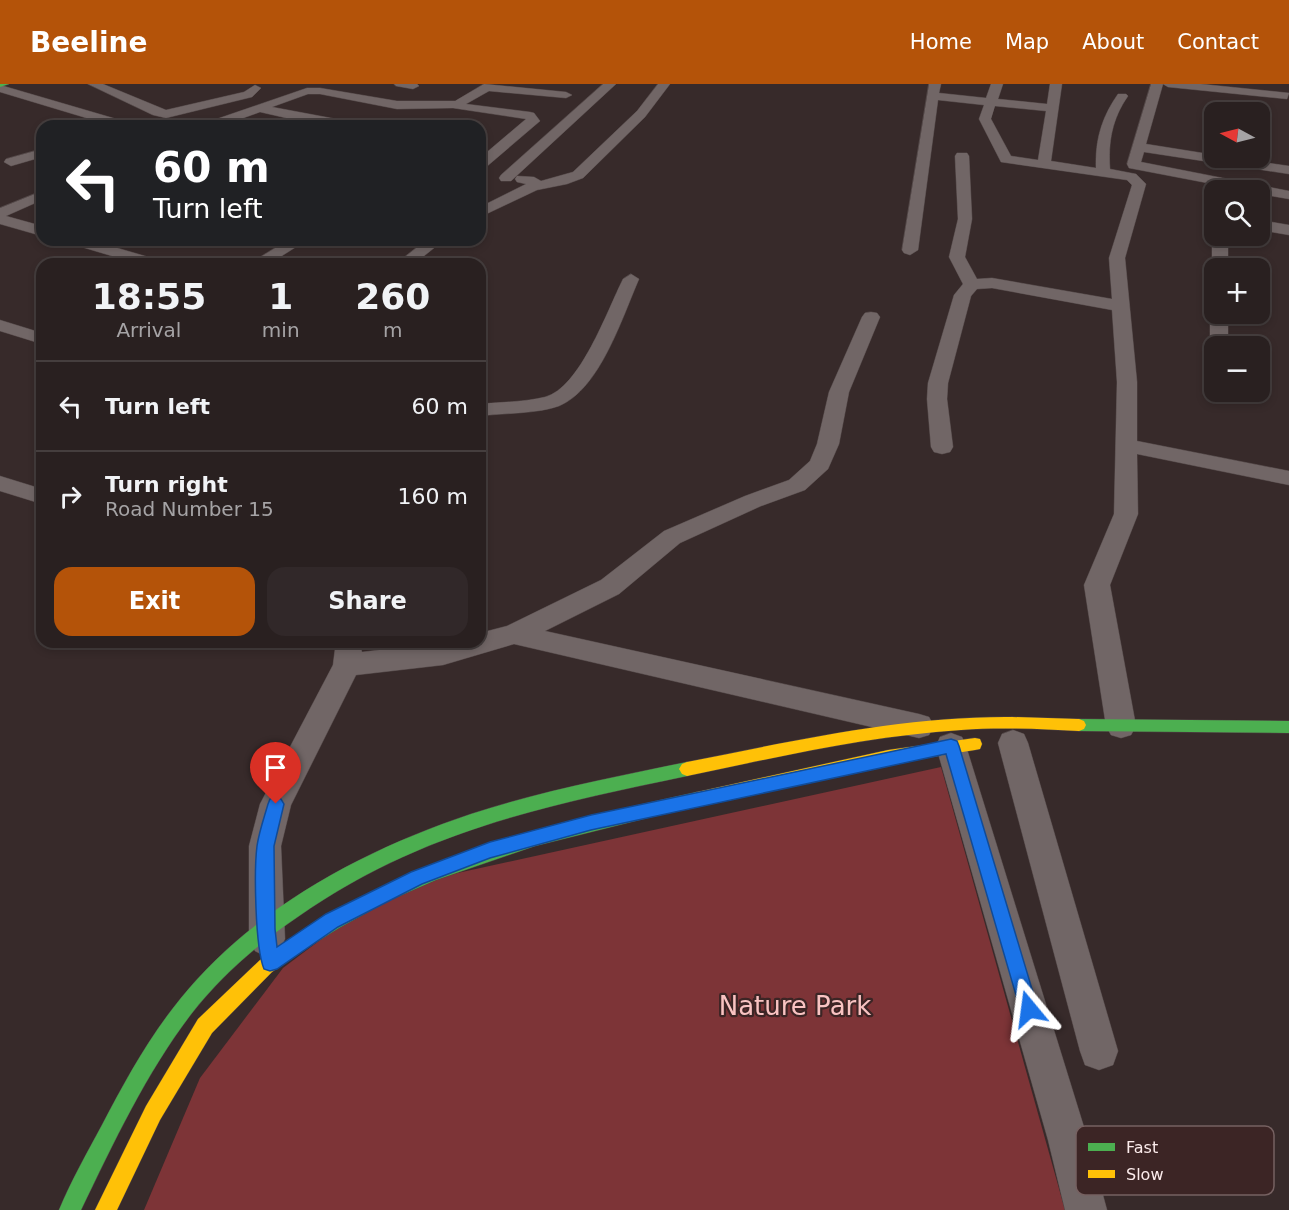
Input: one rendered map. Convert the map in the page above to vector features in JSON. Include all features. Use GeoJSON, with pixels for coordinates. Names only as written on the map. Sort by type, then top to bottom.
{"type":"FeatureCollection","features":[{"type":"Feature","properties":{"kind":"highway"},"geometry":{"type":"LineString","coordinates":[[0,87],[6,84]]}},
{"type":"Feature","properties":{"kind":"highway"},"geometry":{"type":"LineString","coordinates":[[70,1210],[142,1072],[181,1011],[221,968],[266,929],[334,880],[416,839],[495,812],[755,756],[937,736],[1020,723],[1289,727]]}},
{"type":"Feature","properties":{"kind":"highway"},"geometry":{"type":"LineString","coordinates":[[106,1210],[161,1096],[211,1018],[270,962],[332,920],[417,878],[490,850],[591,822],[937,736],[1009,742]]}},
{"type":"Feature","properties":{"kind":"street"},"geometry":{"type":"LineString","coordinates":[[94,84],[161,114],[166,114]]}},
{"type":"Feature","properties":{"kind":"street"},"geometry":{"type":"LineString","coordinates":[[298,84],[314,91],[396,105],[460,106],[530,116],[541,115]]}},
{"type":"Feature","properties":{"kind":"street"},"geometry":{"type":"LineString","coordinates":[[333,93],[356,84]]}},
{"type":"Feature","properties":{"kind":"street"},"geometry":{"type":"LineString","coordinates":[[400,84],[415,85]]}},
{"type":"Feature","properties":{"kind":"street"},"geometry":{"type":"LineString","coordinates":[[486,160],[576,84]]}},
{"type":"Feature","properties":{"kind":"street"},"geometry":{"type":"LineString","coordinates":[[506,178],[610,84]]}},
{"type":"Feature","properties":{"kind":"street"},"geometry":{"type":"LineString","coordinates":[[486,210],[533,186],[562,181],[578,175],[640,114],[664,84]]}},
{"type":"Feature","properties":{"kind":"street"},"geometry":{"type":"LineString","coordinates":[[1044,165],[1056,84]]}},
{"type":"Feature","properties":{"kind":"street"},"geometry":{"type":"LineString","coordinates":[[1121,726],[1097,585],[1125,514],[1127,382],[1117,258],[1138,190],[1132,171],[1157,84]]}},
{"type":"Feature","properties":{"kind":"street"},"geometry":{"type":"LineString","coordinates":[[1168,84],[1288,98]]}},
{"type":"Feature","properties":{"kind":"street"},"geometry":{"type":"LineString","coordinates":[[1280,84],[1288,98]]}},
{"type":"Feature","properties":{"kind":"street"},"geometry":{"type":"LineString","coordinates":[[376,102],[415,85]]}},
{"type":"Feature","properties":{"kind":"street"},"geometry":{"type":"LineString","coordinates":[[449,118],[460,106],[490,85],[566,94]]}},
{"type":"Feature","properties":{"kind":"street"},"geometry":{"type":"LineString","coordinates":[[147,120],[248,95],[257,86],[289,98]]}},
{"type":"Feature","properties":{"kind":"street"},"geometry":{"type":"LineString","coordinates":[[0,87],[120,120]]}},
{"type":"Feature","properties":{"kind":"street"},"geometry":{"type":"LineString","coordinates":[[910,250],[930,152],[934,90],[995,92],[1051,108]]}},
{"type":"Feature","properties":{"kind":"street"},"geometry":{"type":"LineString","coordinates":[[226,120],[314,91]]}},
{"type":"Feature","properties":{"kind":"street"},"geometry":{"type":"LineString","coordinates":[[995,92],[986,115],[986,124],[1006,159],[1012,161]]}},
{"type":"Feature","properties":{"kind":"street"},"geometry":{"type":"LineString","coordinates":[[1103,172],[1102,143],[1106,126],[1122,96]]}},
{"type":"Feature","properties":{"kind":"street"},"geometry":{"type":"LineString","coordinates":[[363,120],[396,105]]}},
{"type":"Feature","properties":{"kind":"street"},"geometry":{"type":"LineString","coordinates":[[259,108],[320,120]]}},
{"type":"Feature","properties":{"kind":"street"},"geometry":{"type":"LineString","coordinates":[[1138,147],[1289,170]]}},
{"type":"Feature","properties":{"kind":"street"},"geometry":{"type":"LineString","coordinates":[[5,160],[36,154]]}},
{"type":"Feature","properties":{"kind":"street"},"geometry":{"type":"LineString","coordinates":[[962,156],[965,219],[957,257],[972,284]]}},
{"type":"Feature","properties":{"kind":"street"},"geometry":{"type":"LineString","coordinates":[[992,159],[1103,172],[1132,171],[1289,195]]}},
{"type":"Feature","properties":{"kind":"street"},"geometry":{"type":"LineString","coordinates":[[5,160],[26,168]]}},
{"type":"Feature","properties":{"kind":"street"},"geometry":{"type":"LineString","coordinates":[[486,176],[534,181],[533,186]]}},
{"type":"Feature","properties":{"kind":"street"},"geometry":{"type":"LineString","coordinates":[[9,195],[28,201]]}},
{"type":"Feature","properties":{"kind":"street"},"geometry":{"type":"LineString","coordinates":[[0,213],[36,198]]}},
{"type":"Feature","properties":{"kind":"street"},"geometry":{"type":"LineString","coordinates":[[0,219],[36,229]]}},
{"type":"Feature","properties":{"kind":"street"},"geometry":{"type":"LineString","coordinates":[[1270,227],[1289,230]]}},
{"type":"Feature","properties":{"kind":"street"},"geometry":{"type":"LineString","coordinates":[[94,246],[135,258]]}},
{"type":"Feature","properties":{"kind":"street"},"geometry":{"type":"LineString","coordinates":[[268,258],[288,246]]}},
{"type":"Feature","properties":{"kind":"street"},"geometry":{"type":"LineString","coordinates":[[411,258],[424,246]]}},
{"type":"Feature","properties":{"kind":"street"},"geometry":{"type":"LineString","coordinates":[[486,410],[550,402],[566,395],[577,385],[589,368],[631,279]]}},
{"type":"Feature","properties":{"kind":"street"},"geometry":{"type":"LineString","coordinates":[[942,447],[937,399],[938,383],[963,295],[972,284],[992,283],[1121,306]]}},
{"type":"Feature","properties":{"kind":"street"},"geometry":{"type":"LineString","coordinates":[[486,642],[514,634],[610,587],[672,537],[753,501],[797,485],[820,464],[828,444],[839,392],[871,317]]}},
{"type":"Feature","properties":{"kind":"street"},"geometry":{"type":"LineString","coordinates":[[0,326],[36,337]]}},
{"type":"Feature","properties":{"kind":"street"},"geometry":{"type":"LineString","coordinates":[[1126,445],[1289,478]]}},
{"type":"Feature","properties":{"kind":"street"},"geometry":{"type":"LineString","coordinates":[[4,490],[36,496]]}},
{"type":"Feature","properties":{"kind":"street"},"geometry":{"type":"LineString","coordinates":[[514,634],[937,736],[1068,1140],[1076,1171]]}},
{"type":"Feature","properties":{"kind":"street"},"geometry":{"type":"LineString","coordinates":[[270,962],[266,929],[265,846],[276,804],[346,653],[443,654],[464,648]]}},
{"type":"Feature","properties":{"kind":"street"},"geometry":{"type":"LineString","coordinates":[[1009,742],[1099,1051]]}},
{"type":"Feature","properties":{"kind":"street"},"geometry":{"type":"LineString","coordinates":[[1082,1195],[1086,1210]]}},
{"type":"Feature","properties":{"kind":"green space","name":"Nature Park"},"geometry":{"type":"Polygon","coordinates":[[[941,767],[1065,1210],[144,1210],[200,1078],[283,968],[389,888],[941,767]]]}},
{"type":"Feature","properties":{"kind":"traffic: fast"},"geometry":{"type":"LineString","coordinates":[[0,85],[6,84]]}},
{"type":"Feature","properties":{"kind":"traffic: fast"},"geometry":{"type":"LineString","coordinates":[[1079,725],[1289,727]]}},
{"type":"Feature","properties":{"kind":"traffic: fast"},"geometry":{"type":"LineString","coordinates":[[70,1210],[106,1137],[160,1042],[198,993],[222,967],[275,922],[323,889],[372,861],[422,839],[523,806],[687,769]]}},
{"type":"Feature","properties":{"kind":"traffic: fast"},"geometry":{"type":"LineString","coordinates":[[285,952],[333,921],[382,895],[483,854],[588,824],[697,799]]}},
{"type":"Feature","properties":{"kind":"traffic: slow"},"geometry":{"type":"LineString","coordinates":[[687,769],[816,743],[913,728],[979,723],[1079,725]]}},
{"type":"Feature","properties":{"kind":"traffic: slow"},"geometry":{"type":"LineString","coordinates":[[697,799],[888,757],[975,744]]}},
{"type":"Feature","properties":{"kind":"traffic: slow"},"geometry":{"type":"LineString","coordinates":[[106,1210],[153,1113],[205,1026],[266,966],[285,952]]}},
{"type":"Feature","properties":{"kind":"route"},"geometry":{"type":"LineString","coordinates":[[276,804],[265,846],[266,929],[270,962],[332,920],[417,878],[490,850],[591,822],[951,746],[1029,1009]]}}]}
